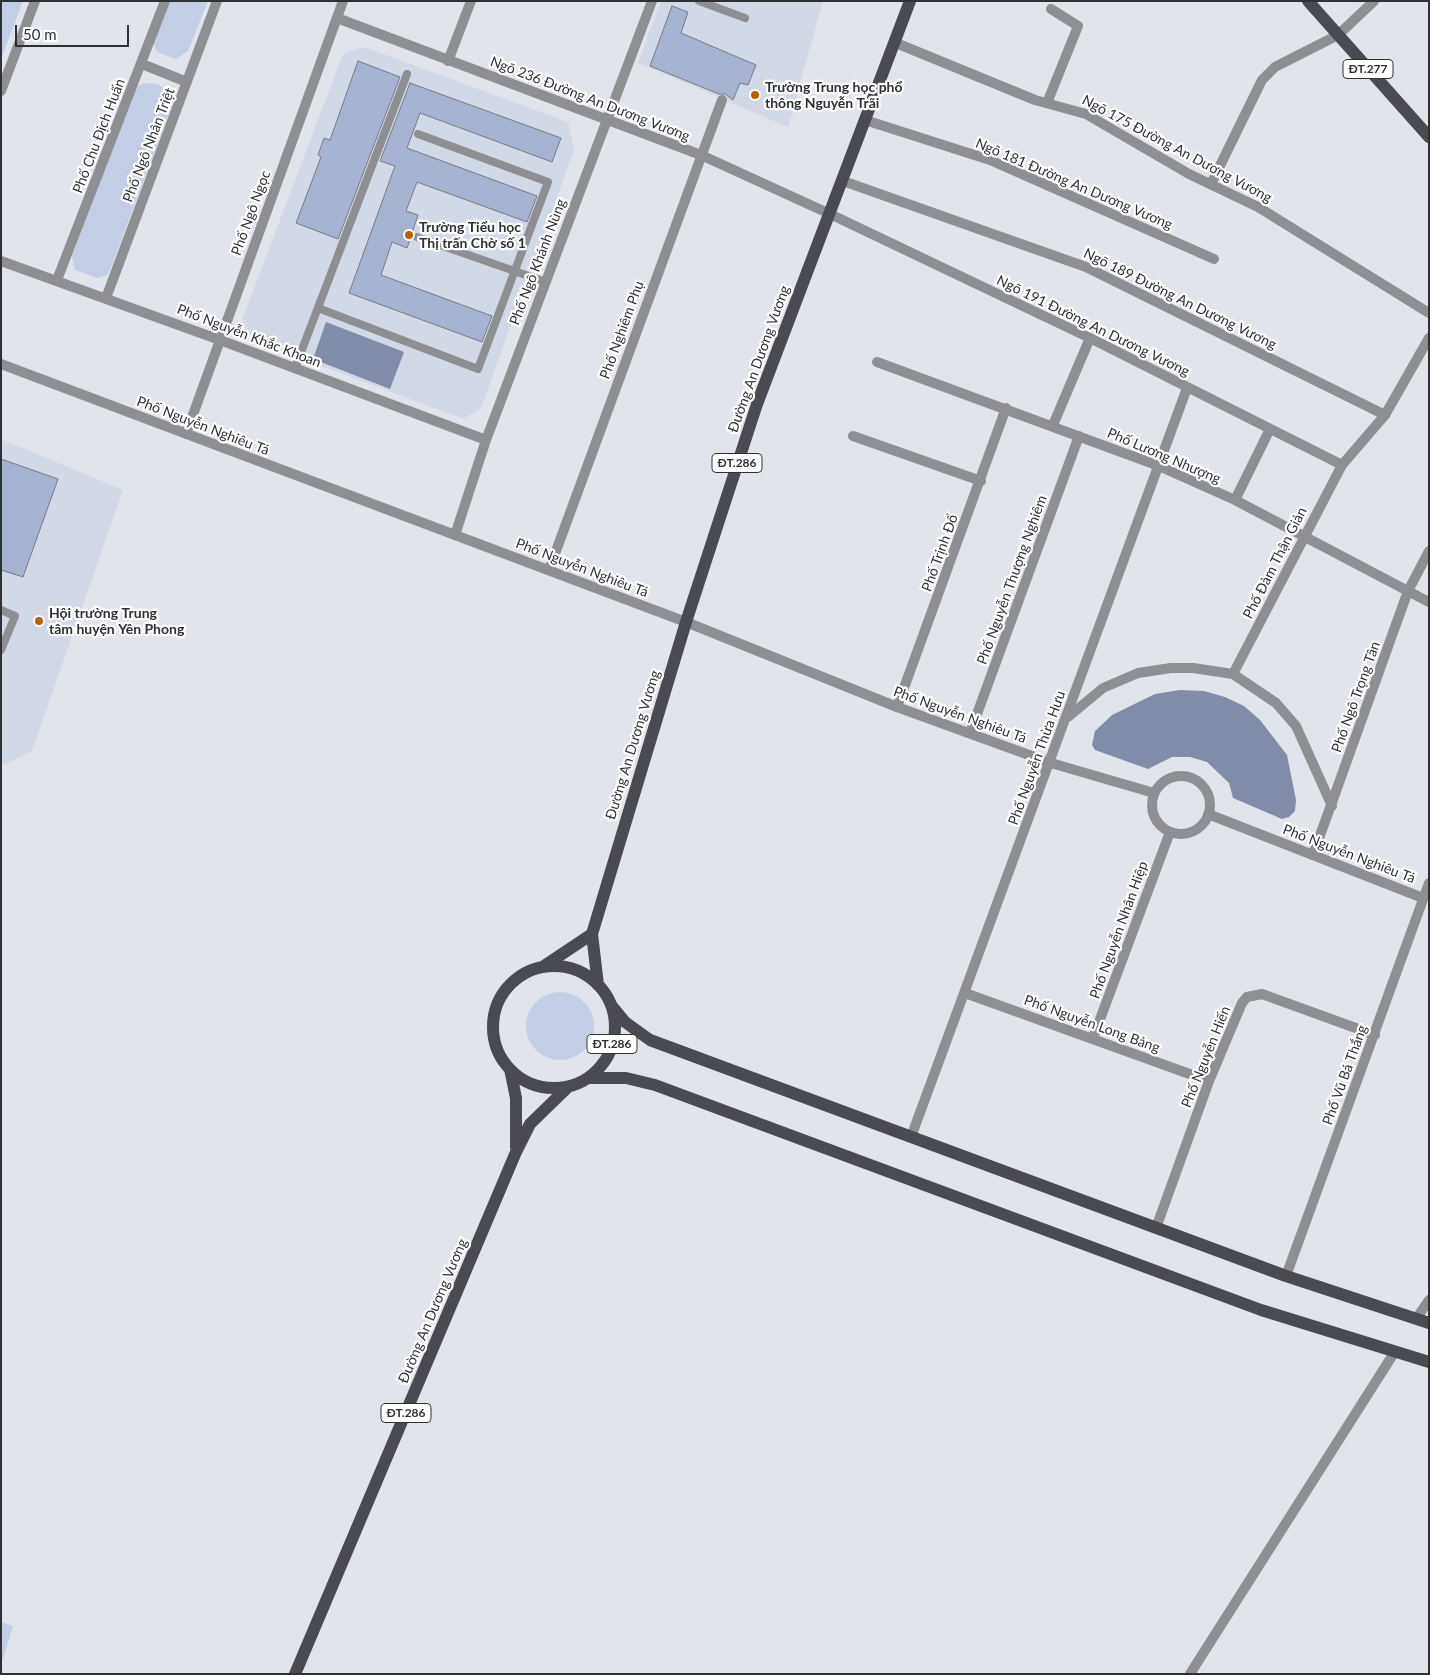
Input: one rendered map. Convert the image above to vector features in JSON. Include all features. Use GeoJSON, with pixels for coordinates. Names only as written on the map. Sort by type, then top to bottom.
{"type":"FeatureCollection","features":[{"type":"Feature","properties":{"kind":"main road","name":"Đường An Dương Vương"},"geometry":{"type":"LineString","coordinates":[[598,985],[592,934],[686,622],[757,404],[896,43],[910,1]]}},
{"type":"Feature","properties":{"kind":"main road","name":"ĐT.277"},"geometry":{"type":"LineString","coordinates":[[1308,1],[1429,137]]}},
{"type":"Feature","properties":{"kind":"main road","name":"ĐT.286"},"geometry":{"type":"LineString","coordinates":[[540,968],[556,966],[571,968],[586,975],[598,985],[611,1005],[615,1023],[614,1039],[609,1054],[600,1068],[588,1078],[568,1087],[547,1088],[527,1082],[510,1069],[497,1045],[493,1031],[496,1010],[505,991],[520,976],[540,968],[592,934]]}},
{"type":"Feature","properties":{"kind":"main road"},"geometry":{"type":"LineString","coordinates":[[611,1005],[625,1022],[650,1040],[1286,1276],[1423,1321]]}},
{"type":"Feature","properties":{"kind":"main road","name":"Đường An Dương Vương"},"geometry":{"type":"LineString","coordinates":[[510,1069],[516,1098],[516,1152]]}},
{"type":"Feature","properties":{"kind":"main road"},"geometry":{"type":"LineString","coordinates":[[588,1078],[602,1076],[626,1078],[655,1085],[1261,1310],[1394,1353],[1429,1362]]}},
{"type":"Feature","properties":{"kind":"main road","name":"Đường An Dương Vương"},"geometry":{"type":"LineString","coordinates":[[296,1674],[516,1152],[530,1124],[568,1087]]}},
{"type":"Feature","properties":{"kind":"street"},"geometry":{"type":"LineString","coordinates":[[1,91],[35,1]]}},
{"type":"Feature","properties":{"kind":"street","name":"Phố Chu Địch Huấn"},"geometry":{"type":"LineString","coordinates":[[58,280],[165,1]]}},
{"type":"Feature","properties":{"kind":"street","name":"Phố Ngô Nhân Triệt"},"geometry":{"type":"LineString","coordinates":[[106,298],[217,1]]}},
{"type":"Feature","properties":{"kind":"street","name":"Phố Ngô Ngọc"},"geometry":{"type":"LineString","coordinates":[[186,434],[343,1]]}},
{"type":"Feature","properties":{"kind":"street"},"geometry":{"type":"LineString","coordinates":[[448,61],[471,1]]}},
{"type":"Feature","properties":{"kind":"street","name":"Phố Ngô Khánh Nùng"},"geometry":{"type":"LineString","coordinates":[[455,535],[486,440],[652,1]]}},
{"type":"Feature","properties":{"kind":"street"},"geometry":{"type":"LineString","coordinates":[[1210,184],[1262,80],[1275,67],[1338,35],[1374,1]]}},
{"type":"Feature","properties":{"kind":"street"},"geometry":{"type":"LineString","coordinates":[[1047,103],[1078,26],[1052,9]]}},
{"type":"Feature","properties":{"kind":"street","name":"Ngõ 236 Đường An Dương Vương"},"geometry":{"type":"LineString","coordinates":[[337,18],[702,156],[830,214]]}},
{"type":"Feature","properties":{"kind":"street","name":"Ngõ 175 Đường An Dương Vương"},"geometry":{"type":"LineString","coordinates":[[896,43],[1035,100],[1086,114],[1210,184],[1258,206],[1429,313]]}},
{"type":"Feature","properties":{"kind":"street"},"geometry":{"type":"LineString","coordinates":[[142,64],[187,82]]}},
{"type":"Feature","properties":{"kind":"street","name":"Phố Nghiêm Phụ"},"geometry":{"type":"LineString","coordinates":[[549,570],[722,100]]}},
{"type":"Feature","properties":{"kind":"street","name":"Ngõ 181 Đường An Dương Vương"},"geometry":{"type":"LineString","coordinates":[[865,120],[990,160],[1214,259]]}},
{"type":"Feature","properties":{"kind":"street","name":"Ngõ 189 Đường An Dương Vương"},"geometry":{"type":"LineString","coordinates":[[843,181],[1086,267],[1385,415]]}},
{"type":"Feature","properties":{"kind":"street","name":"Ngõ 191 Đường An Dương Vương"},"geometry":{"type":"LineString","coordinates":[[830,214],[1090,338],[1342,465]]}},
{"type":"Feature","properties":{"kind":"street","name":"Phố Nguyễn Khắc Khoan"},"geometry":{"type":"LineString","coordinates":[[1,260],[486,440]]}},
{"type":"Feature","properties":{"kind":"street"},"geometry":{"type":"LineString","coordinates":[[1053,425],[1090,338]]}},
{"type":"Feature","properties":{"kind":"street","name":"Phố Đàm Thận Giản"},"geometry":{"type":"LineString","coordinates":[[1233,674],[1303,536],[1342,465],[1385,415],[1429,338]]}},
{"type":"Feature","properties":{"kind":"street","name":"Phố Lương Nhượng"},"geometry":{"type":"LineString","coordinates":[[877,362],[1053,425],[1159,466],[1234,500],[1429,602]]}},
{"type":"Feature","properties":{"kind":"street","name":"Phố Nguyễn Nghiêu Tá"},"geometry":{"type":"LineString","coordinates":[[1,364],[686,622],[897,707],[1050,763],[1154,793]]}},
{"type":"Feature","properties":{"kind":"street","name":"Phố Nguyễn Thừa Hưu"},"geometry":{"type":"LineString","coordinates":[[911,1137],[1067,718],[1187,388]]}},
{"type":"Feature","properties":{"kind":"street","name":"Phố Trịnh Đổ"},"geometry":{"type":"LineString","coordinates":[[897,707],[981,481],[1006,408]]}},
{"type":"Feature","properties":{"kind":"street"},"geometry":{"type":"LineString","coordinates":[[1234,500],[1270,429]]}},
{"type":"Feature","properties":{"kind":"street"},"geometry":{"type":"LineString","coordinates":[[853,436],[981,481]]}},
{"type":"Feature","properties":{"kind":"street","name":"Phố Nguyễn Thượng Nghiêm"},"geometry":{"type":"LineString","coordinates":[[970,733],[1079,436]]}},
{"type":"Feature","properties":{"kind":"street","name":"Phố Ngô Trọng Tân"},"geometry":{"type":"LineString","coordinates":[[1313,855],[1408,591],[1429,551]]}},
{"type":"Feature","properties":{"kind":"street"},"geometry":{"type":"LineString","coordinates":[[1067,718],[1103,688],[1138,673],[1171,668],[1193,668],[1233,674],[1276,703],[1296,726],[1332,806]]}},
{"type":"Feature","properties":{"kind":"street"},"geometry":{"type":"LineString","coordinates":[[1183,776],[1191,778],[1205,789],[1210,805],[1208,814],[1200,827],[1193,831],[1178,834],[1170,832],[1163,828],[1154,816],[1152,808],[1154,793],[1166,780],[1183,776]]}},
{"type":"Feature","properties":{"kind":"street","name":"Phố Nguyễn Nghiêu Tá"},"geometry":{"type":"LineString","coordinates":[[1208,814],[1423,898]]}},
{"type":"Feature","properties":{"kind":"street","name":"Phố Nguyễn Nhân Hiệp"},"geometry":{"type":"LineString","coordinates":[[1093,1038],[1170,832]]}},
{"type":"Feature","properties":{"kind":"street","name":"Phố Vũ Bá Thắng"},"geometry":{"type":"LineString","coordinates":[[1286,1276],[1429,883]]}},
{"type":"Feature","properties":{"kind":"street","name":"Phố Nguyễn Long Bảng"},"geometry":{"type":"LineString","coordinates":[[965,993],[1209,1081]]}},
{"type":"Feature","properties":{"kind":"street","name":"Phố Nguyễn Hiến"},"geometry":{"type":"LineString","coordinates":[[1156,1228],[1209,1081],[1242,1003],[1253,994],[1262,994],[1375,1035]]}},
{"type":"Feature","properties":{"kind":"street"},"geometry":{"type":"LineString","coordinates":[[1423,1321],[1429,1300]]}},
{"type":"Feature","properties":{"kind":"street"},"geometry":{"type":"LineString","coordinates":[[1190,1674],[1394,1353]]}},
{"type":"Feature","properties":{"kind":"lane"},"geometry":{"type":"LineString","coordinates":[[699,1],[746,18]]}},
{"type":"Feature","properties":{"kind":"lane"},"geometry":{"type":"LineString","coordinates":[[295,368],[407,74]]}},
{"type":"Feature","properties":{"kind":"lane"},"geometry":{"type":"LineString","coordinates":[[318,308],[478,369],[548,182],[418,134]]}},
{"type":"Feature","properties":{"kind":"lane"},"geometry":{"type":"LineString","coordinates":[[417,237],[546,282]]}},
{"type":"Feature","properties":{"kind":"lane"},"geometry":{"type":"LineString","coordinates":[[1,610],[15,616],[1,650]]}},
{"type":"Feature","properties":{"kind":"shaded area"},"geometry":{"type":"Polygon","coordinates":[[[1,1],[23,1],[1,59],[1,1]]]}},
{"type":"Feature","properties":{"kind":"shaded area"},"geometry":{"type":"Polygon","coordinates":[[[168,1],[208,1],[188,51],[176,59],[157,52],[153,43],[168,1]]]}},
{"type":"Feature","properties":{"kind":"shaded area","name":"Trường Trung học phổ thông Nguyễn Trãi"},"geometry":{"type":"Polygon","coordinates":[[[661,1],[823,1],[788,127],[638,63],[661,1]]]}},
{"type":"Feature","properties":{"kind":"shaded area","name":"Trường Tiểu học Thị trấn Chờ số 1"},"geometry":{"type":"Polygon","coordinates":[[[364,47],[568,122],[574,150],[481,408],[464,419],[251,340],[242,320],[343,54],[364,47]]]}},
{"type":"Feature","properties":{"kind":"shaded area"},"geometry":{"type":"Polygon","coordinates":[[[143,83],[157,84],[167,90],[172,105],[110,270],[107,275],[98,278],[75,270],[72,256],[135,88],[143,83]]]}},
{"type":"Feature","properties":{"kind":"shaded area"},"geometry":{"type":"Polygon","coordinates":[[[326,322],[404,352],[390,389],[313,359],[326,322]]]}},
{"type":"Feature","properties":{"kind":"shaded area","name":"Hội trường Trung tâm huyện Yên Phong"},"geometry":{"type":"Polygon","coordinates":[[[1,439],[123,490],[32,751],[6,764],[1,763],[1,439]]]}},
{"type":"Feature","properties":{"kind":"shaded area"},"geometry":{"type":"Polygon","coordinates":[[[1180,690],[1204,691],[1225,697],[1244,706],[1260,720],[1287,755],[1296,800],[1295,811],[1289,817],[1282,819],[1233,798],[1229,783],[1207,762],[1190,757],[1172,757],[1148,769],[1095,750],[1092,745],[1095,731],[1112,715],[1155,694],[1180,690]]]}},
{"type":"Feature","properties":{"kind":"shaded area"},"geometry":{"type":"Polygon","coordinates":[[[553,992],[567,992],[579,997],[589,1007],[594,1019],[594,1033],[589,1045],[579,1055],[567,1060],[553,1060],[541,1055],[531,1045],[526,1033],[526,1019],[531,1007],[541,997],[553,992]]]}},
{"type":"Feature","properties":{"kind":"shaded area"},"geometry":{"type":"Polygon","coordinates":[[[1,1622],[13,1626],[1,1665],[1,1622]]]}},
{"type":"Feature","properties":{"kind":"building"},"geometry":{"type":"Polygon","coordinates":[[[672,6],[688,12],[681,33],[756,65],[748,85],[740,83],[733,100],[725,94],[719,94],[650,66],[672,6]]]}},
{"type":"Feature","properties":{"kind":"building"},"geometry":{"type":"Polygon","coordinates":[[[358,61],[400,77],[338,239],[296,223],[321,157],[318,155],[324,138],[330,140],[358,61]]]}},
{"type":"Feature","properties":{"kind":"building"},"geometry":{"type":"Polygon","coordinates":[[[410,83],[561,138],[552,162],[420,113],[407,148],[537,196],[527,222],[417,182],[406,211],[418,215],[407,248],[392,242],[381,275],[492,316],[482,342],[349,293],[395,166],[380,161],[410,83]]]}},
{"type":"Feature","properties":{"kind":"building"},"geometry":{"type":"Polygon","coordinates":[[[1,459],[58,479],[23,577],[1,570],[1,459]]]}},
{"type":"Feature","properties":{"kind":"place","name":"Trường Trung học phổ thông Nguyễn Trãi"},"geometry":{"type":"Point","coordinates":[755,95]}},
{"type":"Feature","properties":{"kind":"place","name":"Trường Tiểu học Thị trấn Chờ số 1"},"geometry":{"type":"Point","coordinates":[409,235]}},
{"type":"Feature","properties":{"kind":"place","name":"Hội trường Trung tâm huyện Yên Phong"},"geometry":{"type":"Point","coordinates":[39,621]}}]}
